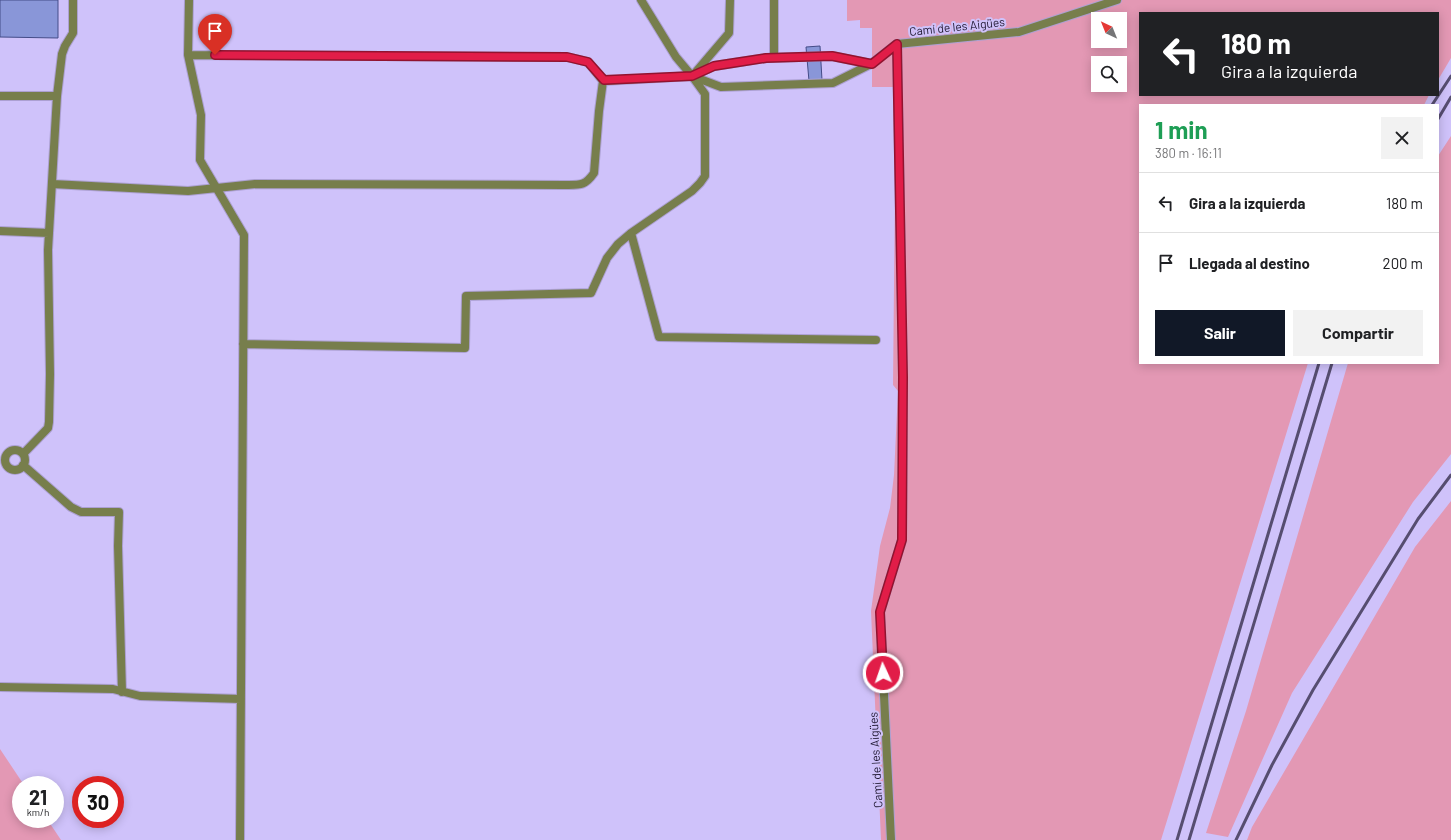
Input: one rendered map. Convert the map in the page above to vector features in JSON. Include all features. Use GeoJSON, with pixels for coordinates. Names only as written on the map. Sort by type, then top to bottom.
{"type":"FeatureCollection","features":[{"type":"Feature","properties":{"kind":"street"},"geometry":{"type":"LineString","coordinates":[[23,454],[48,428],[49,422],[50,374],[48,250],[57,96],[62,54],[73,33],[73,0]]}},
{"type":"Feature","properties":{"kind":"street"},"geometry":{"type":"LineString","coordinates":[[189,0],[188,55],[201,115],[200,160],[244,235],[240,840]]}},
{"type":"Feature","properties":{"kind":"street"},"geometry":{"type":"LineString","coordinates":[[243,344],[465,348],[466,296],[591,293],[607,258],[618,244],[631,232],[692,191],[700,183],[704,176],[705,94],[676,57],[641,0]]}},
{"type":"Feature","properties":{"kind":"street"},"geometry":{"type":"LineString","coordinates":[[692,76],[729,33],[730,0]]}},
{"type":"Feature","properties":{"kind":"street"},"geometry":{"type":"LineString","coordinates":[[774,0],[774,58]]}},
{"type":"Feature","properties":{"kind":"street","name":"Camí de les Aigües"},"geometry":{"type":"LineString","coordinates":[[891,840],[880,612],[902,540],[903,377],[897,44],[1019,32],[1117,0]]}},
{"type":"Feature","properties":{"kind":"street"},"geometry":{"type":"LineString","coordinates":[[692,76],[721,87],[833,83],[872,64],[897,44]]}},
{"type":"Feature","properties":{"kind":"street"},"geometry":{"type":"LineString","coordinates":[[188,55],[567,57],[588,62],[604,80]]}},
{"type":"Feature","properties":{"kind":"street"},"geometry":{"type":"LineString","coordinates":[[604,80],[692,76],[714,66],[766,58],[832,56],[872,64]]}},
{"type":"Feature","properties":{"kind":"street"},"geometry":{"type":"LineString","coordinates":[[52,184],[188,191],[255,184],[583,185],[590,180],[594,173],[599,111],[604,80]]}},
{"type":"Feature","properties":{"kind":"street"},"geometry":{"type":"LineString","coordinates":[[0,96],[57,96]]}},
{"type":"Feature","properties":{"kind":"street"},"geometry":{"type":"LineString","coordinates":[[0,231],[49,233]]}},
{"type":"Feature","properties":{"kind":"street"},"geometry":{"type":"LineString","coordinates":[[631,232],[659,338],[876,340]]}},
{"type":"Feature","properties":{"kind":"street"},"geometry":{"type":"LineString","coordinates":[[15,450],[23,454],[25,461],[18,470],[9,468],[3,459],[15,450]]}},
{"type":"Feature","properties":{"kind":"street"},"geometry":{"type":"LineString","coordinates":[[23,465],[71,507],[81,512],[119,512],[118,546],[122,692]]}},
{"type":"Feature","properties":{"kind":"street"},"geometry":{"type":"LineString","coordinates":[[0,687],[113,689],[140,696],[241,699]]}},
{"type":"Feature","properties":{"kind":"shaded area"},"geometry":{"type":"Polygon","coordinates":[[[847,0],[1451,0],[1451,58],[1439,78],[1439,12],[1139,12],[1139,96],[1428,96],[1424,104],[1139,104],[1139,364],[1308,364],[1161,840],[881,840],[871,611],[880,546],[890,508],[894,475],[898,391],[893,385],[896,87],[872,87],[872,28],[860,28],[860,20],[847,21],[847,0]]]}},
{"type":"Feature","properties":{"kind":"shaded area"},"geometry":{"type":"Polygon","coordinates":[[[1451,136],[1451,454],[1413,502],[1292,693],[1228,837],[1206,833],[1246,711],[1348,364],[1439,364],[1439,154],[1451,136]]]}},
{"type":"Feature","properties":{"kind":"shaded area"},"geometry":{"type":"Polygon","coordinates":[[[1451,501],[1451,840],[1247,840],[1252,827],[1415,547],[1451,501]]]}},
{"type":"Feature","properties":{"kind":"shaded area"},"geometry":{"type":"Polygon","coordinates":[[[0,749],[18,776],[12,776],[12,828],[53,828],[61,840],[0,840],[0,749]]]}},
{"type":"Feature","properties":{"kind":"building"},"geometry":{"type":"Polygon","coordinates":[[[0,0],[58,0],[58,38],[0,37],[0,0]]]}},
{"type":"Feature","properties":{"kind":"building"},"geometry":{"type":"Polygon","coordinates":[[[820,46],[822,80],[809,81],[806,47],[820,46]]]}},
{"type":"Feature","properties":{"kind":"railway"},"geometry":{"type":"LineString","coordinates":[[1439,94],[1451,76]]}},
{"type":"Feature","properties":{"kind":"railway"},"geometry":{"type":"LineString","coordinates":[[1433,104],[1438,96]]}},
{"type":"Feature","properties":{"kind":"railway"},"geometry":{"type":"LineString","coordinates":[[1439,117],[1451,97]]}},
{"type":"Feature","properties":{"kind":"railway"},"geometry":{"type":"LineString","coordinates":[[1177,840],[1319,364]]}},
{"type":"Feature","properties":{"kind":"railway"},"geometry":{"type":"LineString","coordinates":[[1189,840],[1332,364]]}},
{"type":"Feature","properties":{"kind":"railway"},"geometry":{"type":"LineString","coordinates":[[1236,840],[1272,765],[1313,690],[1418,519],[1451,475]]}},
{"type":"Feature","properties":{"kind":"route"},"geometry":{"type":"LineString","coordinates":[[215,55],[567,57],[588,62],[604,80],[692,76],[714,66],[766,58],[832,56],[872,64],[897,44],[903,377],[902,540],[880,612],[883,673]]}}]}
